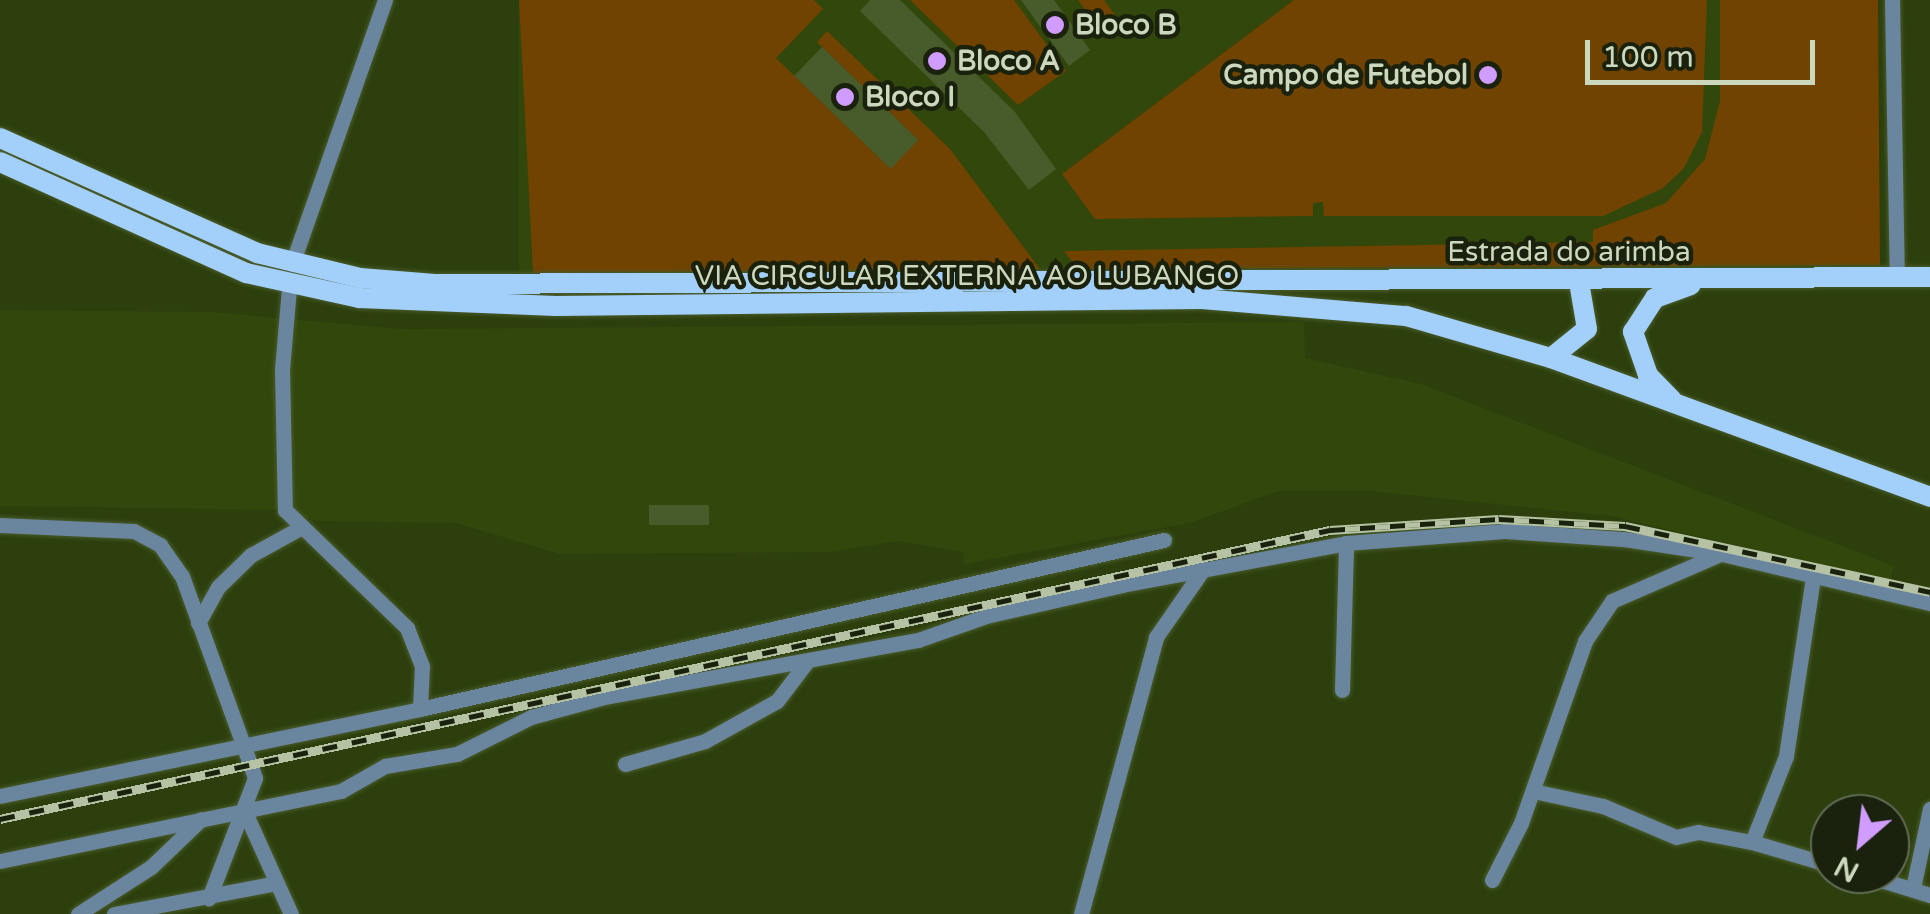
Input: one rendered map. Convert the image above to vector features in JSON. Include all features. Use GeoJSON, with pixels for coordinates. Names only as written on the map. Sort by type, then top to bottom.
{"type":"FeatureCollection","features":[{"type":"Feature","properties":{"kind":"main road","name":"VIA CIRCULAR EXTERNA AO LUBANGO"},"geometry":{"type":"LineString","coordinates":[[0,138],[189,226],[292,264],[435,284],[1208,282]]}},
{"type":"Feature","properties":{"kind":"main road","name":"VIA CIRCULAR EXTERNA AO LUBANGO"},"geometry":{"type":"LineString","coordinates":[[0,162],[289,288],[453,304],[1202,299],[1406,316],[1551,358],[1930,497]]}},
{"type":"Feature","properties":{"kind":"main road","name":"Estrada do arimba"},"geometry":{"type":"LineString","coordinates":[[1208,282],[1930,277]]}},
{"type":"Feature","properties":{"kind":"main road"},"geometry":{"type":"LineString","coordinates":[[1678,407],[1648,375],[1632,332],[1656,298],[1707,278]]}},
{"type":"Feature","properties":{"kind":"main road"},"geometry":{"type":"LineString","coordinates":[[1551,358],[1587,330],[1579,282]]}},
{"type":"Feature","properties":{"kind":"street"},"geometry":{"type":"LineString","coordinates":[[292,264],[385,0]]}},
{"type":"Feature","properties":{"kind":"street"},"geometry":{"type":"LineString","coordinates":[[1892,0],[1897,277]]}},
{"type":"Feature","properties":{"kind":"street"},"geometry":{"type":"LineString","coordinates":[[289,288],[282,370],[285,510],[407,628],[422,666],[420,709]]}},
{"type":"Feature","properties":{"kind":"street"},"geometry":{"type":"LineString","coordinates":[[0,526],[134,531],[160,545],[182,576],[255,778],[209,898]]}},
{"type":"Feature","properties":{"kind":"street"},"geometry":{"type":"LineString","coordinates":[[198,623],[218,587],[251,555],[302,527]]}},
{"type":"Feature","properties":{"kind":"street"},"geometry":{"type":"LineString","coordinates":[[0,860],[341,791],[385,766],[457,754],[531,717],[604,697],[806,664],[1204,568],[1346,543],[1505,531],[1722,554],[1930,604]]}},
{"type":"Feature","properties":{"kind":"street"},"geometry":{"type":"LineString","coordinates":[[0,796],[244,741],[420,709],[1164,540]]}},
{"type":"Feature","properties":{"kind":"street"},"geometry":{"type":"LineString","coordinates":[[1342,690],[1346,543]]}},
{"type":"Feature","properties":{"kind":"street"},"geometry":{"type":"LineString","coordinates":[[1492,880],[1533,791],[1585,641],[1612,602],[1722,554]]}},
{"type":"Feature","properties":{"kind":"street"},"geometry":{"type":"LineString","coordinates":[[1081,914],[1156,637],[1204,568]]}},
{"type":"Feature","properties":{"kind":"street"},"geometry":{"type":"LineString","coordinates":[[1752,842],[1786,756],[1813,576]]}},
{"type":"Feature","properties":{"kind":"street"},"geometry":{"type":"LineString","coordinates":[[625,764],[705,742],[777,701],[806,664]]}},
{"type":"Feature","properties":{"kind":"street"},"geometry":{"type":"LineString","coordinates":[[1533,791],[1603,806],[1676,838],[1698,832],[1810,859]]}},
{"type":"Feature","properties":{"kind":"street"},"geometry":{"type":"LineString","coordinates":[[244,810],[291,914]]}},
{"type":"Feature","properties":{"kind":"street"},"geometry":{"type":"LineString","coordinates":[[1913,888],[1930,810]]}},
{"type":"Feature","properties":{"kind":"street"},"geometry":{"type":"LineString","coordinates":[[78,914],[151,867],[202,819]]}},
{"type":"Feature","properties":{"kind":"street"},"geometry":{"type":"LineString","coordinates":[[114,914],[276,883]]}},
{"type":"Feature","properties":{"kind":"street"},"geometry":{"type":"LineString","coordinates":[[1910,887],[1930,895]]}},
{"type":"Feature","properties":{"kind":"shaded area"},"geometry":{"type":"Polygon","coordinates":[[[519,0],[1878,0],[1878,273],[519,273],[519,0]]]}},
{"type":"Feature","properties":{"kind":"shaded area"},"geometry":{"type":"Polygon","coordinates":[[[519,0],[814,0],[823,9],[776,58],[890,168],[917,139],[817,42],[827,31],[950,149],[1040,269],[533,273],[519,0]]]}},
{"type":"Feature","properties":{"kind":"shaded area"},"geometry":{"type":"Polygon","coordinates":[[[910,0],[1014,0],[1066,71],[1018,105],[910,0]]]}},
{"type":"Feature","properties":{"kind":"shaded area"},"geometry":{"type":"Polygon","coordinates":[[[1078,0],[1104,0],[1124,27],[1107,40],[1078,0]]]}},
{"type":"Feature","properties":{"kind":"shaded area"},"geometry":{"type":"Polygon","coordinates":[[[1294,0],[1707,0],[1702,132],[1684,168],[1663,188],[1603,216],[1324,216],[1323,202],[1313,203],[1313,216],[1095,219],[1062,174],[1294,0]]]}},
{"type":"Feature","properties":{"kind":"shaded area"},"geometry":{"type":"Polygon","coordinates":[[[1720,0],[1878,0],[1880,265],[1078,269],[1064,251],[1593,242],[1593,230],[1666,203],[1705,159],[1720,101],[1720,0]]]}},
{"type":"Feature","properties":{"kind":"shaded area"},"geometry":{"type":"Polygon","coordinates":[[[0,310],[210,312],[401,329],[1304,322],[1305,358],[1421,384],[1894,566],[1889,582],[1611,516],[1371,491],[1278,491],[1190,523],[964,564],[963,552],[899,541],[830,552],[560,554],[456,523],[317,521],[285,510],[0,506],[0,310]]]}},
{"type":"Feature","properties":{"kind":"building","name":"Bloco A"},"geometry":{"type":"Polygon","coordinates":[[[870,0],[900,0],[1015,112],[1056,169],[1029,190],[984,132],[860,11],[870,0]]]}},
{"type":"Feature","properties":{"kind":"building","name":"Bloco B"},"geometry":{"type":"Polygon","coordinates":[[[1021,0],[1054,0],[1090,50],[1069,66],[1021,0]]]}},
{"type":"Feature","properties":{"kind":"building","name":"Bloco I"},"geometry":{"type":"Polygon","coordinates":[[[822,47],[918,140],[891,169],[794,76],[822,47]]]}},
{"type":"Feature","properties":{"kind":"building"},"geometry":{"type":"Polygon","coordinates":[[[649,505],[709,505],[709,525],[649,525],[649,505]]]}},
{"type":"Feature","properties":{"kind":"railway"},"geometry":{"type":"LineString","coordinates":[[0,819],[1330,530],[1499,519],[1625,526],[1930,592]]}},
{"type":"Feature","properties":{"kind":"place","name":"Bloco B"},"geometry":{"type":"Point","coordinates":[1055,25]}},
{"type":"Feature","properties":{"kind":"place","name":"Bloco A"},"geometry":{"type":"Point","coordinates":[937,61]}},
{"type":"Feature","properties":{"kind":"place","name":"Campo de Futebol"},"geometry":{"type":"Point","coordinates":[1488,75]}},
{"type":"Feature","properties":{"kind":"place","name":"Bloco I"},"geometry":{"type":"Point","coordinates":[845,97]}}]}
